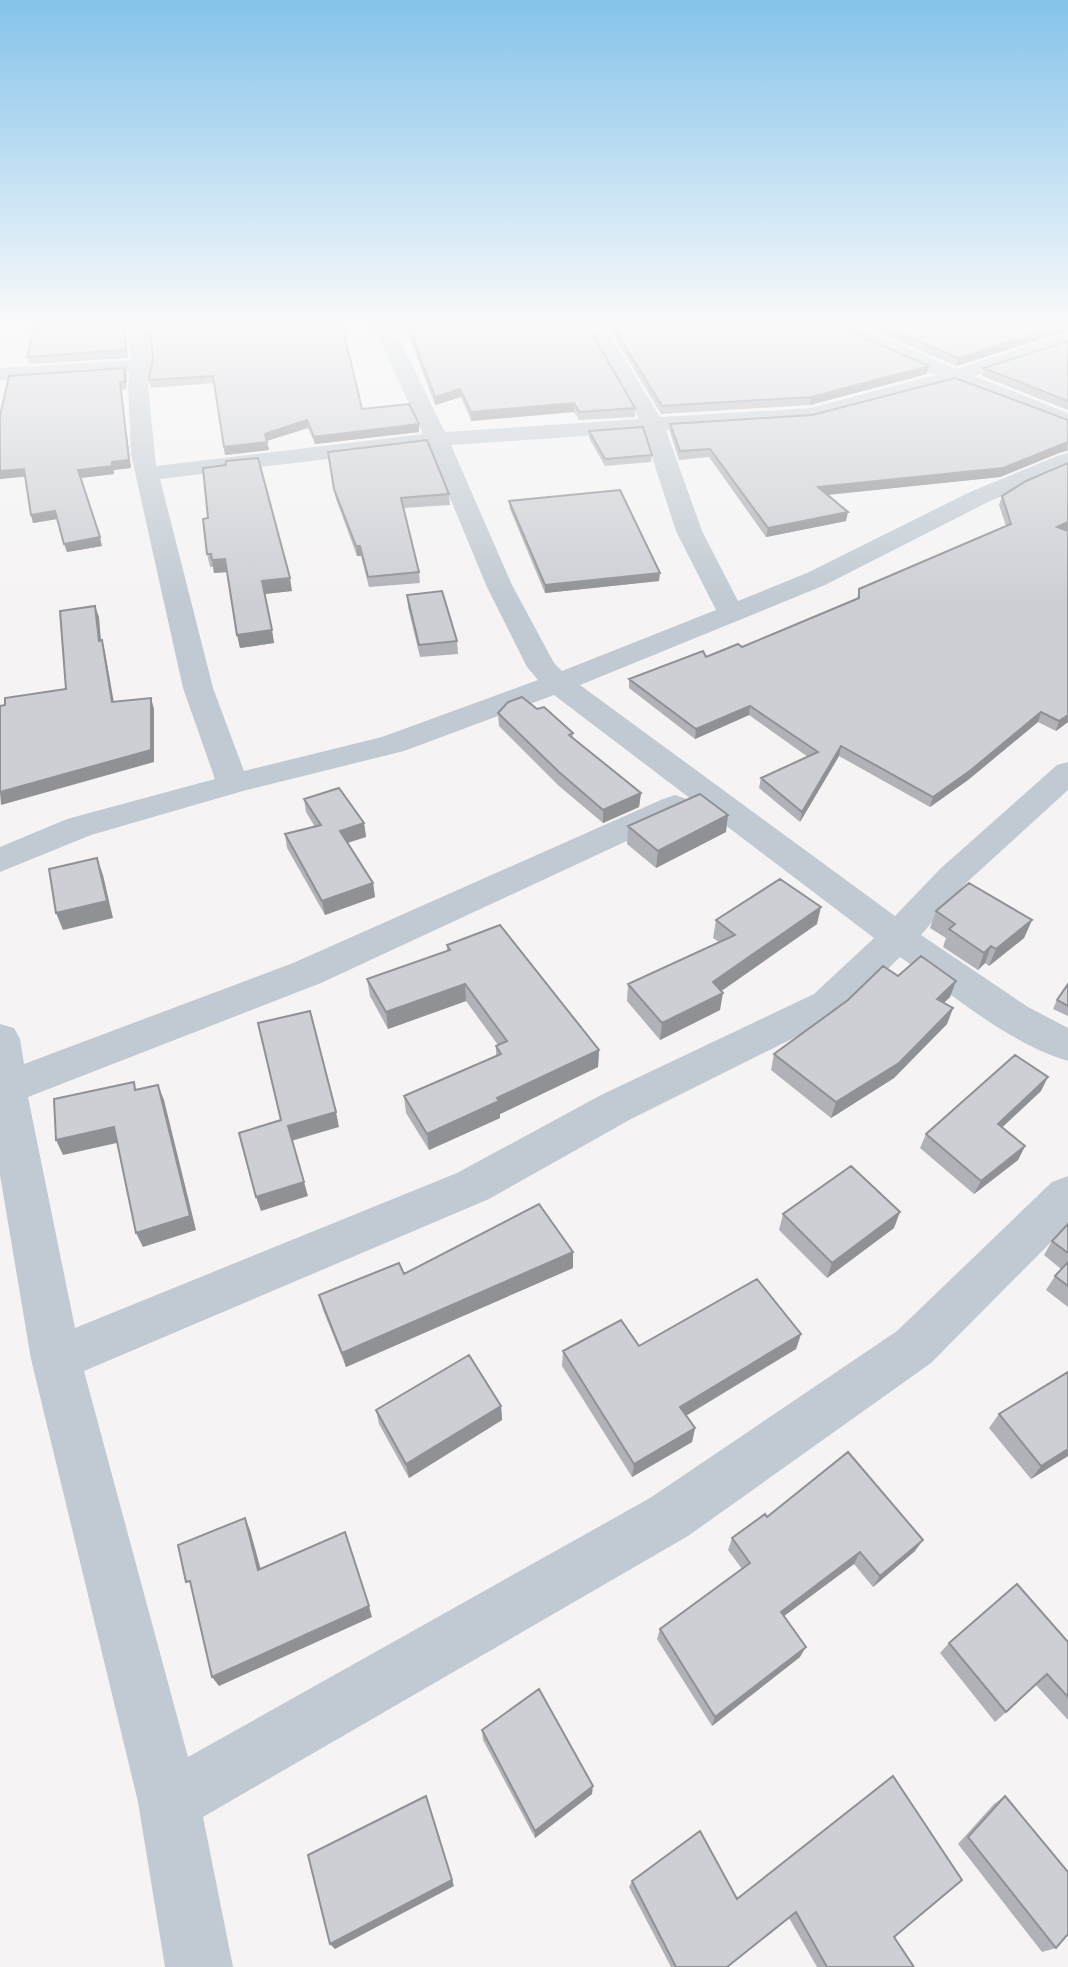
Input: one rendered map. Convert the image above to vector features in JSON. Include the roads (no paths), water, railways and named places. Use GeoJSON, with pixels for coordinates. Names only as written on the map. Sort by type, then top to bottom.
{"type":"FeatureCollection","features":[{"type":"Feature","properties":{"kind":"street"},"geometry":{"type":"LineString","coordinates":[[140,417],[142,454],[198,688],[233,784]]}},
{"type":"Feature","properties":{"kind":"street"},"geometry":{"type":"LineString","coordinates":[[426,417],[499,585],[542,667],[558,683],[898,937],[1014,1017],[1068,1046]]}},
{"type":"Feature","properties":{"kind":"street"},"geometry":{"type":"LineString","coordinates":[[649,417],[689,531],[732,612]]}},
{"type":"Feature","properties":{"kind":"street"},"geometry":{"type":"LineString","coordinates":[[147,474],[437,439],[766,417]]}},
{"type":"Feature","properties":{"kind":"street"},"geometry":{"type":"LineString","coordinates":[[0,860],[79,827],[233,784],[393,744],[558,683],[816,579],[979,497],[1068,460]]}},
{"type":"Feature","properties":{"kind":"street"},"geometry":{"type":"LineString","coordinates":[[56,1359],[473,1185],[616,1107],[828,1004],[898,937],[953,876],[1068,772]]}},
{"type":"Feature","properties":{"kind":"street"},"geometry":{"type":"LineString","coordinates":[[199,1967],[169,1802],[56,1359],[5,1144],[3,1064],[307,973],[703,793]]}},
{"type":"Feature","properties":{"kind":"street"},"geometry":{"type":"LineString","coordinates":[[169,1802],[669,1517],[914,1347],[1068,1195]]}}]}
